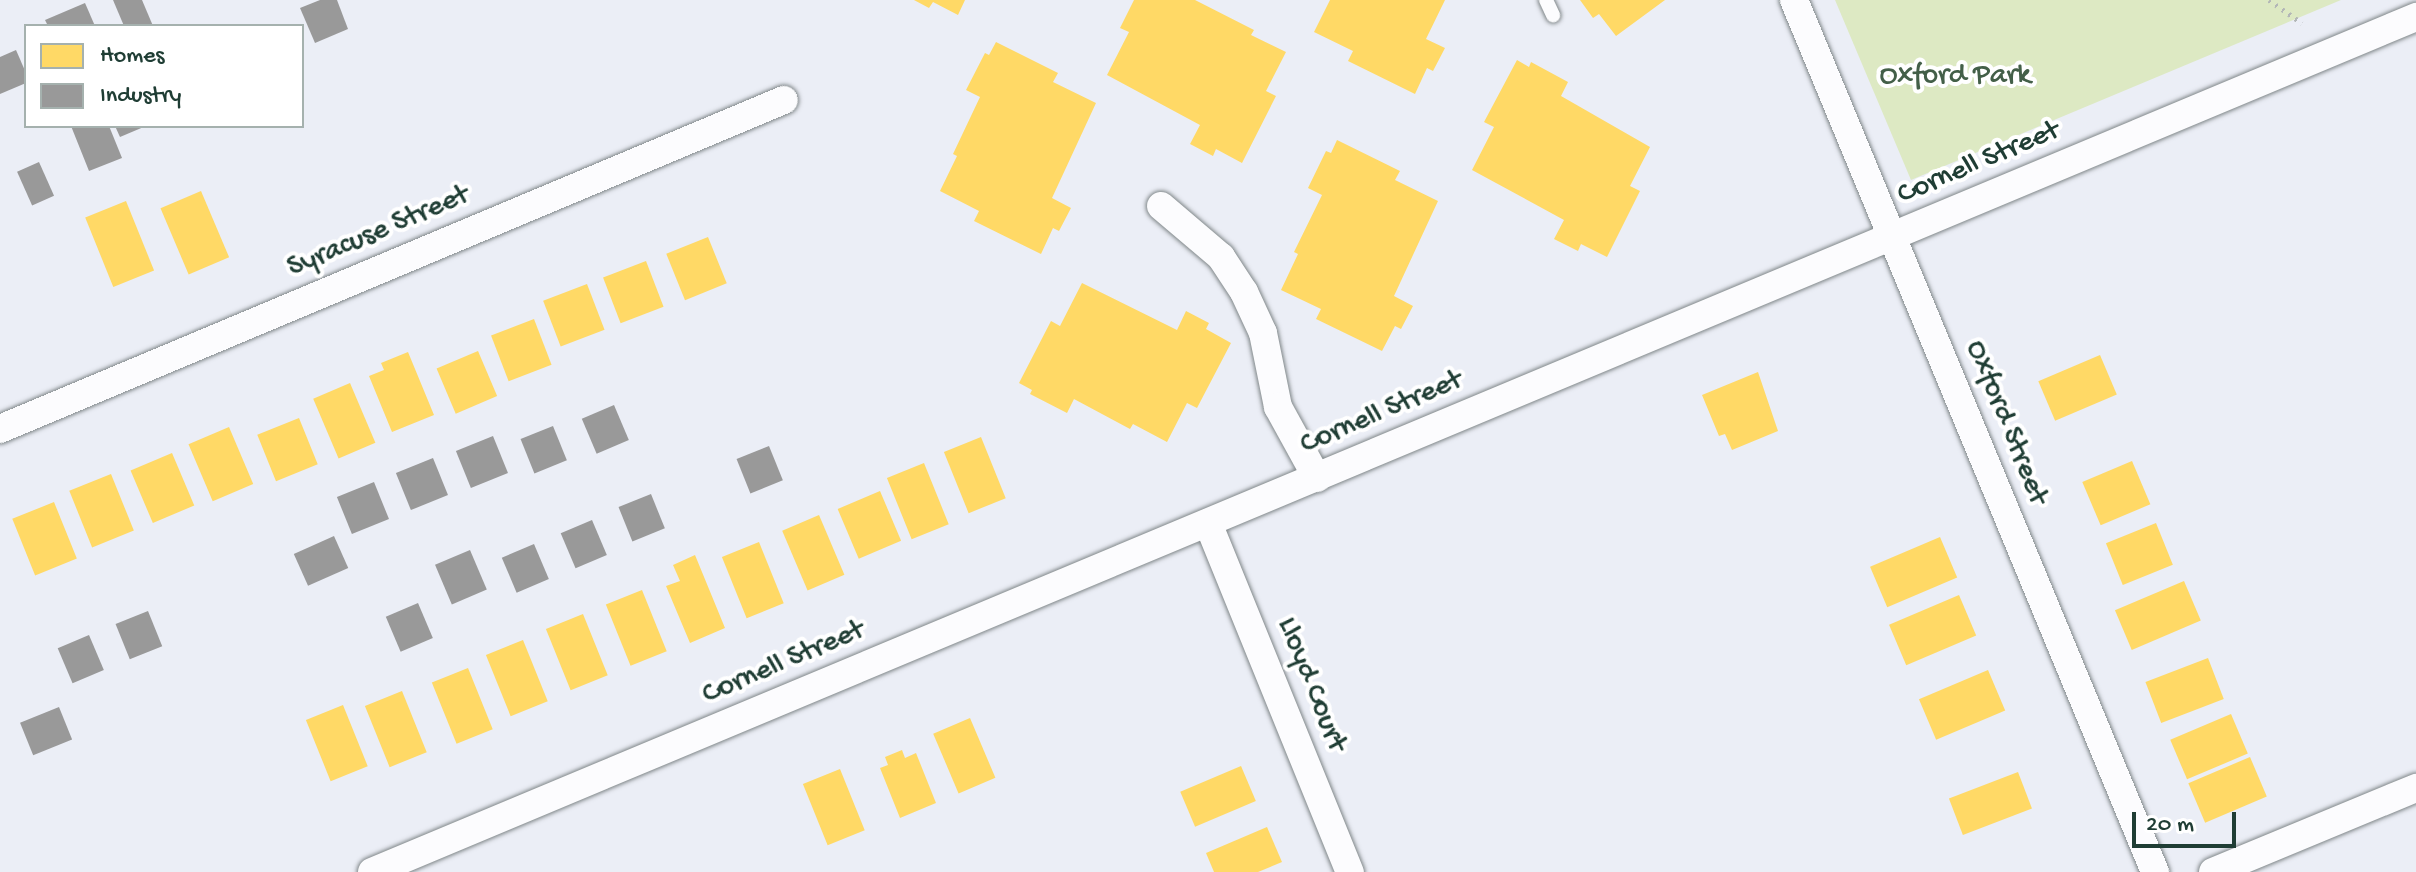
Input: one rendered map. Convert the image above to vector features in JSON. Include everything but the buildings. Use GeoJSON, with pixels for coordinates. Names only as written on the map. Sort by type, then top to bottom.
{"type":"FeatureCollection","features":[{"type":"Feature","properties":{"kind":"street","name":"Oxford Street"},"geometry":{"type":"LineString","coordinates":[[1794,0],[2155,872]]}},
{"type":"Feature","properties":{"kind":"street","name":"Cornell Street"},"geometry":{"type":"LineString","coordinates":[[372,872],[2416,17]]}},
{"type":"Feature","properties":{"kind":"street","name":"Syracuse Street"},"geometry":{"type":"LineString","coordinates":[[0,429],[784,100]]}},
{"type":"Feature","properties":{"kind":"street"},"geometry":{"type":"LineString","coordinates":[[1161,206],[1221,257],[1244,292],[1263,333],[1278,407],[1317,478]]}},
{"type":"Feature","properties":{"kind":"street","name":"Lloyd Court"},"geometry":{"type":"LineString","coordinates":[[1208,523],[1350,872]]}},
{"type":"Feature","properties":{"kind":"street"},"geometry":{"type":"LineString","coordinates":[[2213,872],[2416,788]]}},
{"type":"Feature","properties":{"kind":"lane"},"geometry":{"type":"LineString","coordinates":[[1546,0],[1553,15]]}},
{"type":"Feature","properties":{"kind":"path"},"geometry":{"type":"LineString","coordinates":[[2269,0],[2302,23]]}},
{"type":"Feature","properties":{"kind":"green space","name":"Oxford Park"},"geometry":{"type":"Polygon","coordinates":[[[1835,0],[2341,0],[1911,180],[1835,0]]]}}]}
